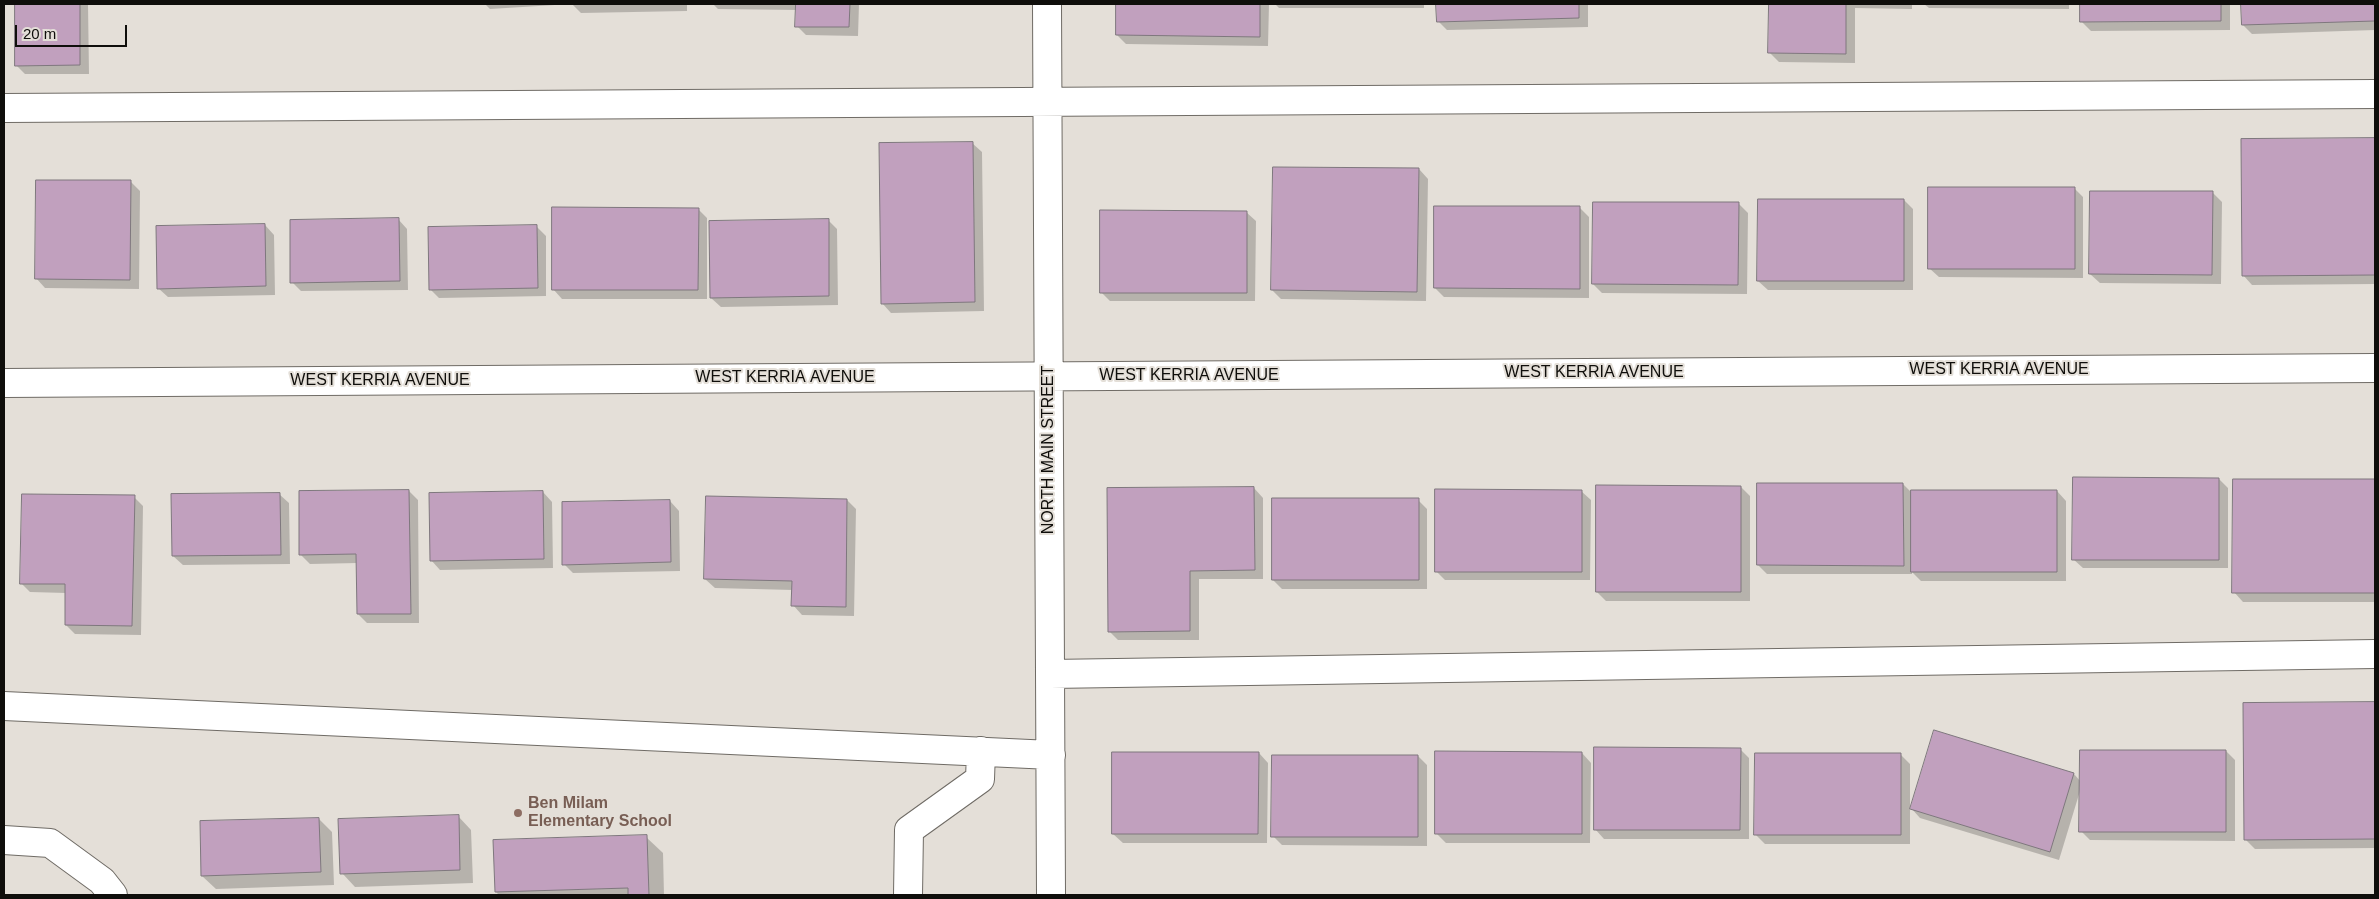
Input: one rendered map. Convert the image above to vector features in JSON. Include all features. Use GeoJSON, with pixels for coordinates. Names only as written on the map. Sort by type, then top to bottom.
{"type":"FeatureCollection","features":[{"type":"Feature","properties":{"kind":"street","name":"NORTH MAIN STREET"},"geometry":{"type":"LineString","coordinates":[[1048,4],[1051,895]]}},
{"type":"Feature","properties":{"kind":"street"},"geometry":{"type":"LineString","coordinates":[[4,108],[2375,94]]}},
{"type":"Feature","properties":{"kind":"street","name":"WEST KERRIA AVENUE"},"geometry":{"type":"LineString","coordinates":[[4,383],[2375,368]]}},
{"type":"Feature","properties":{"kind":"street"},"geometry":{"type":"LineString","coordinates":[[1050,674],[2375,654]]}},
{"type":"Feature","properties":{"kind":"street"},"geometry":{"type":"LineString","coordinates":[[4,706],[1051,755]]}},
{"type":"Feature","properties":{"kind":"street"},"geometry":{"type":"LineString","coordinates":[[908,895],[910,830],[980,779],[981,751]]}},
{"type":"Feature","properties":{"kind":"street"},"geometry":{"type":"LineString","coordinates":[[4,840],[50,843],[102,880],[114,895]]}},
{"type":"Feature","properties":{"kind":"building"},"geometry":{"type":"Polygon","coordinates":[[[15,4],[80,4],[80,65],[15,66],[15,4]]]}},
{"type":"Feature","properties":{"kind":"building"},"geometry":{"type":"Polygon","coordinates":[[[796,4],[850,4],[849,27],[795,27],[796,4]]]}},
{"type":"Feature","properties":{"kind":"building"},"geometry":{"type":"Polygon","coordinates":[[[1116,4],[1260,4],[1260,37],[1116,35],[1116,4]]]}},
{"type":"Feature","properties":{"kind":"building"},"geometry":{"type":"Polygon","coordinates":[[[1436,4],[1579,4],[1579,18],[1437,22],[1436,4]]]}},
{"type":"Feature","properties":{"kind":"building"},"geometry":{"type":"Polygon","coordinates":[[[1769,4],[1846,4],[1846,54],[1768,53],[1769,4]]]}},
{"type":"Feature","properties":{"kind":"building"},"geometry":{"type":"Polygon","coordinates":[[[2080,4],[2221,4],[2221,21],[2080,22],[2080,4]]]}},
{"type":"Feature","properties":{"kind":"building"},"geometry":{"type":"Polygon","coordinates":[[[2241,4],[2375,4],[2375,21],[2242,25],[2241,4]]]}},
{"type":"Feature","properties":{"kind":"building"},"geometry":{"type":"Polygon","coordinates":[[[2375,138],[2375,275],[2242,276],[2241,139],[2375,138]]]}},
{"type":"Feature","properties":{"kind":"building"},"geometry":{"type":"Polygon","coordinates":[[[973,142],[975,302],[881,304],[879,143],[973,142]]]}},
{"type":"Feature","properties":{"kind":"building"},"geometry":{"type":"Polygon","coordinates":[[[1273,167],[1419,168],[1417,292],[1271,290],[1273,167]]]}},
{"type":"Feature","properties":{"kind":"building"},"geometry":{"type":"Polygon","coordinates":[[[36,180],[131,180],[130,280],[35,279],[36,180]]]}},
{"type":"Feature","properties":{"kind":"building"},"geometry":{"type":"Polygon","coordinates":[[[1928,187],[2075,187],[2075,269],[1928,269],[1928,187]]]}},
{"type":"Feature","properties":{"kind":"building"},"geometry":{"type":"Polygon","coordinates":[[[2090,191],[2213,191],[2212,275],[2089,274],[2090,191]]]}},
{"type":"Feature","properties":{"kind":"building"},"geometry":{"type":"Polygon","coordinates":[[[1758,199],[1904,199],[1904,281],[1757,281],[1758,199]]]}},
{"type":"Feature","properties":{"kind":"building"},"geometry":{"type":"Polygon","coordinates":[[[1593,202],[1739,202],[1738,285],[1592,284],[1593,202]]]}},
{"type":"Feature","properties":{"kind":"building"},"geometry":{"type":"Polygon","coordinates":[[[1434,206],[1580,206],[1580,289],[1434,288],[1434,206]]]}},
{"type":"Feature","properties":{"kind":"building"},"geometry":{"type":"Polygon","coordinates":[[[552,207],[699,208],[698,290],[552,290],[552,207]]]}},
{"type":"Feature","properties":{"kind":"building"},"geometry":{"type":"Polygon","coordinates":[[[1100,210],[1247,211],[1247,293],[1100,293],[1100,210]]]}},
{"type":"Feature","properties":{"kind":"building"},"geometry":{"type":"Polygon","coordinates":[[[399,218],[400,281],[290,283],[290,220],[399,218]]]}},
{"type":"Feature","properties":{"kind":"building"},"geometry":{"type":"Polygon","coordinates":[[[829,219],[829,296],[710,298],[709,221],[829,219]]]}},
{"type":"Feature","properties":{"kind":"building"},"geometry":{"type":"Polygon","coordinates":[[[265,224],[266,286],[157,289],[156,226],[265,224]]]}},
{"type":"Feature","properties":{"kind":"building"},"geometry":{"type":"Polygon","coordinates":[[[537,225],[538,288],[429,290],[428,227],[537,225]]]}},
{"type":"Feature","properties":{"kind":"building"},"geometry":{"type":"Polygon","coordinates":[[[2073,477],[2219,478],[2219,560],[2072,560],[2073,477]]]}},
{"type":"Feature","properties":{"kind":"building"},"geometry":{"type":"Polygon","coordinates":[[[2233,479],[2375,479],[2375,593],[2232,593],[2233,479]]]}},
{"type":"Feature","properties":{"kind":"building"},"geometry":{"type":"Polygon","coordinates":[[[1757,483],[1903,483],[1904,566],[1757,565],[1757,483]]]}},
{"type":"Feature","properties":{"kind":"building"},"geometry":{"type":"Polygon","coordinates":[[[1596,485],[1741,486],[1741,592],[1596,592],[1596,485]]]}},
{"type":"Feature","properties":{"kind":"building"},"geometry":{"type":"Polygon","coordinates":[[[1254,487],[1255,570],[1190,571],[1190,631],[1108,632],[1107,488],[1254,487]]]}},
{"type":"Feature","properties":{"kind":"building"},"geometry":{"type":"Polygon","coordinates":[[[1435,489],[1582,490],[1582,572],[1435,572],[1435,489]]]}},
{"type":"Feature","properties":{"kind":"building"},"geometry":{"type":"Polygon","coordinates":[[[409,490],[411,614],[357,614],[356,554],[299,555],[299,491],[409,490]]]}},
{"type":"Feature","properties":{"kind":"building"},"geometry":{"type":"Polygon","coordinates":[[[1911,490],[2057,490],[2057,572],[1911,572],[1911,490]]]}},
{"type":"Feature","properties":{"kind":"building"},"geometry":{"type":"Polygon","coordinates":[[[543,491],[544,559],[430,561],[429,493],[543,491]]]}},
{"type":"Feature","properties":{"kind":"building"},"geometry":{"type":"Polygon","coordinates":[[[280,493],[281,555],[172,556],[171,494],[280,493]]]}},
{"type":"Feature","properties":{"kind":"building"},"geometry":{"type":"Polygon","coordinates":[[[22,494],[135,495],[132,626],[65,625],[65,584],[20,584],[22,494]]]}},
{"type":"Feature","properties":{"kind":"building"},"geometry":{"type":"Polygon","coordinates":[[[706,496],[847,499],[846,607],[791,606],[792,581],[704,579],[706,496]]]}},
{"type":"Feature","properties":{"kind":"building"},"geometry":{"type":"Polygon","coordinates":[[[1272,498],[1419,498],[1419,580],[1272,580],[1272,498]]]}},
{"type":"Feature","properties":{"kind":"building"},"geometry":{"type":"Polygon","coordinates":[[[670,500],[671,562],[562,565],[562,502],[670,500]]]}},
{"type":"Feature","properties":{"kind":"building"},"geometry":{"type":"Polygon","coordinates":[[[2375,702],[2375,839],[2244,840],[2243,703],[2375,702]]]}},
{"type":"Feature","properties":{"kind":"building"},"geometry":{"type":"Polygon","coordinates":[[[1934,730],[2074,773],[2050,852],[1910,809],[1934,730]]]}},
{"type":"Feature","properties":{"kind":"building"},"geometry":{"type":"Polygon","coordinates":[[[1594,747],[1741,748],[1740,830],[1594,830],[1594,747]]]}},
{"type":"Feature","properties":{"kind":"building"},"geometry":{"type":"Polygon","coordinates":[[[2080,750],[2226,750],[2226,832],[2079,832],[2080,750]]]}},
{"type":"Feature","properties":{"kind":"building"},"geometry":{"type":"Polygon","coordinates":[[[1435,751],[1582,752],[1582,834],[1435,834],[1435,751]]]}},
{"type":"Feature","properties":{"kind":"building"},"geometry":{"type":"Polygon","coordinates":[[[1112,752],[1259,752],[1258,834],[1112,834],[1112,752]]]}},
{"type":"Feature","properties":{"kind":"building"},"geometry":{"type":"Polygon","coordinates":[[[1755,753],[1901,753],[1901,835],[1754,835],[1755,753]]]}},
{"type":"Feature","properties":{"kind":"building"},"geometry":{"type":"Polygon","coordinates":[[[1272,755],[1418,755],[1418,837],[1271,837],[1272,755]]]}},
{"type":"Feature","properties":{"kind":"building"},"geometry":{"type":"Polygon","coordinates":[[[459,815],[460,870],[340,874],[338,819],[459,815]]]}},
{"type":"Feature","properties":{"kind":"building"},"geometry":{"type":"Polygon","coordinates":[[[319,818],[321,872],[201,876],[200,821],[319,818]]]}},
{"type":"Feature","properties":{"kind":"building"},"geometry":{"type":"Polygon","coordinates":[[[647,835],[649,895],[628,895],[628,888],[495,892],[493,840],[647,835]]]}},
{"type":"Feature","properties":{"kind":"place","name":"Ben Milam Elementary School"},"geometry":{"type":"Point","coordinates":[518,813]}}]}
